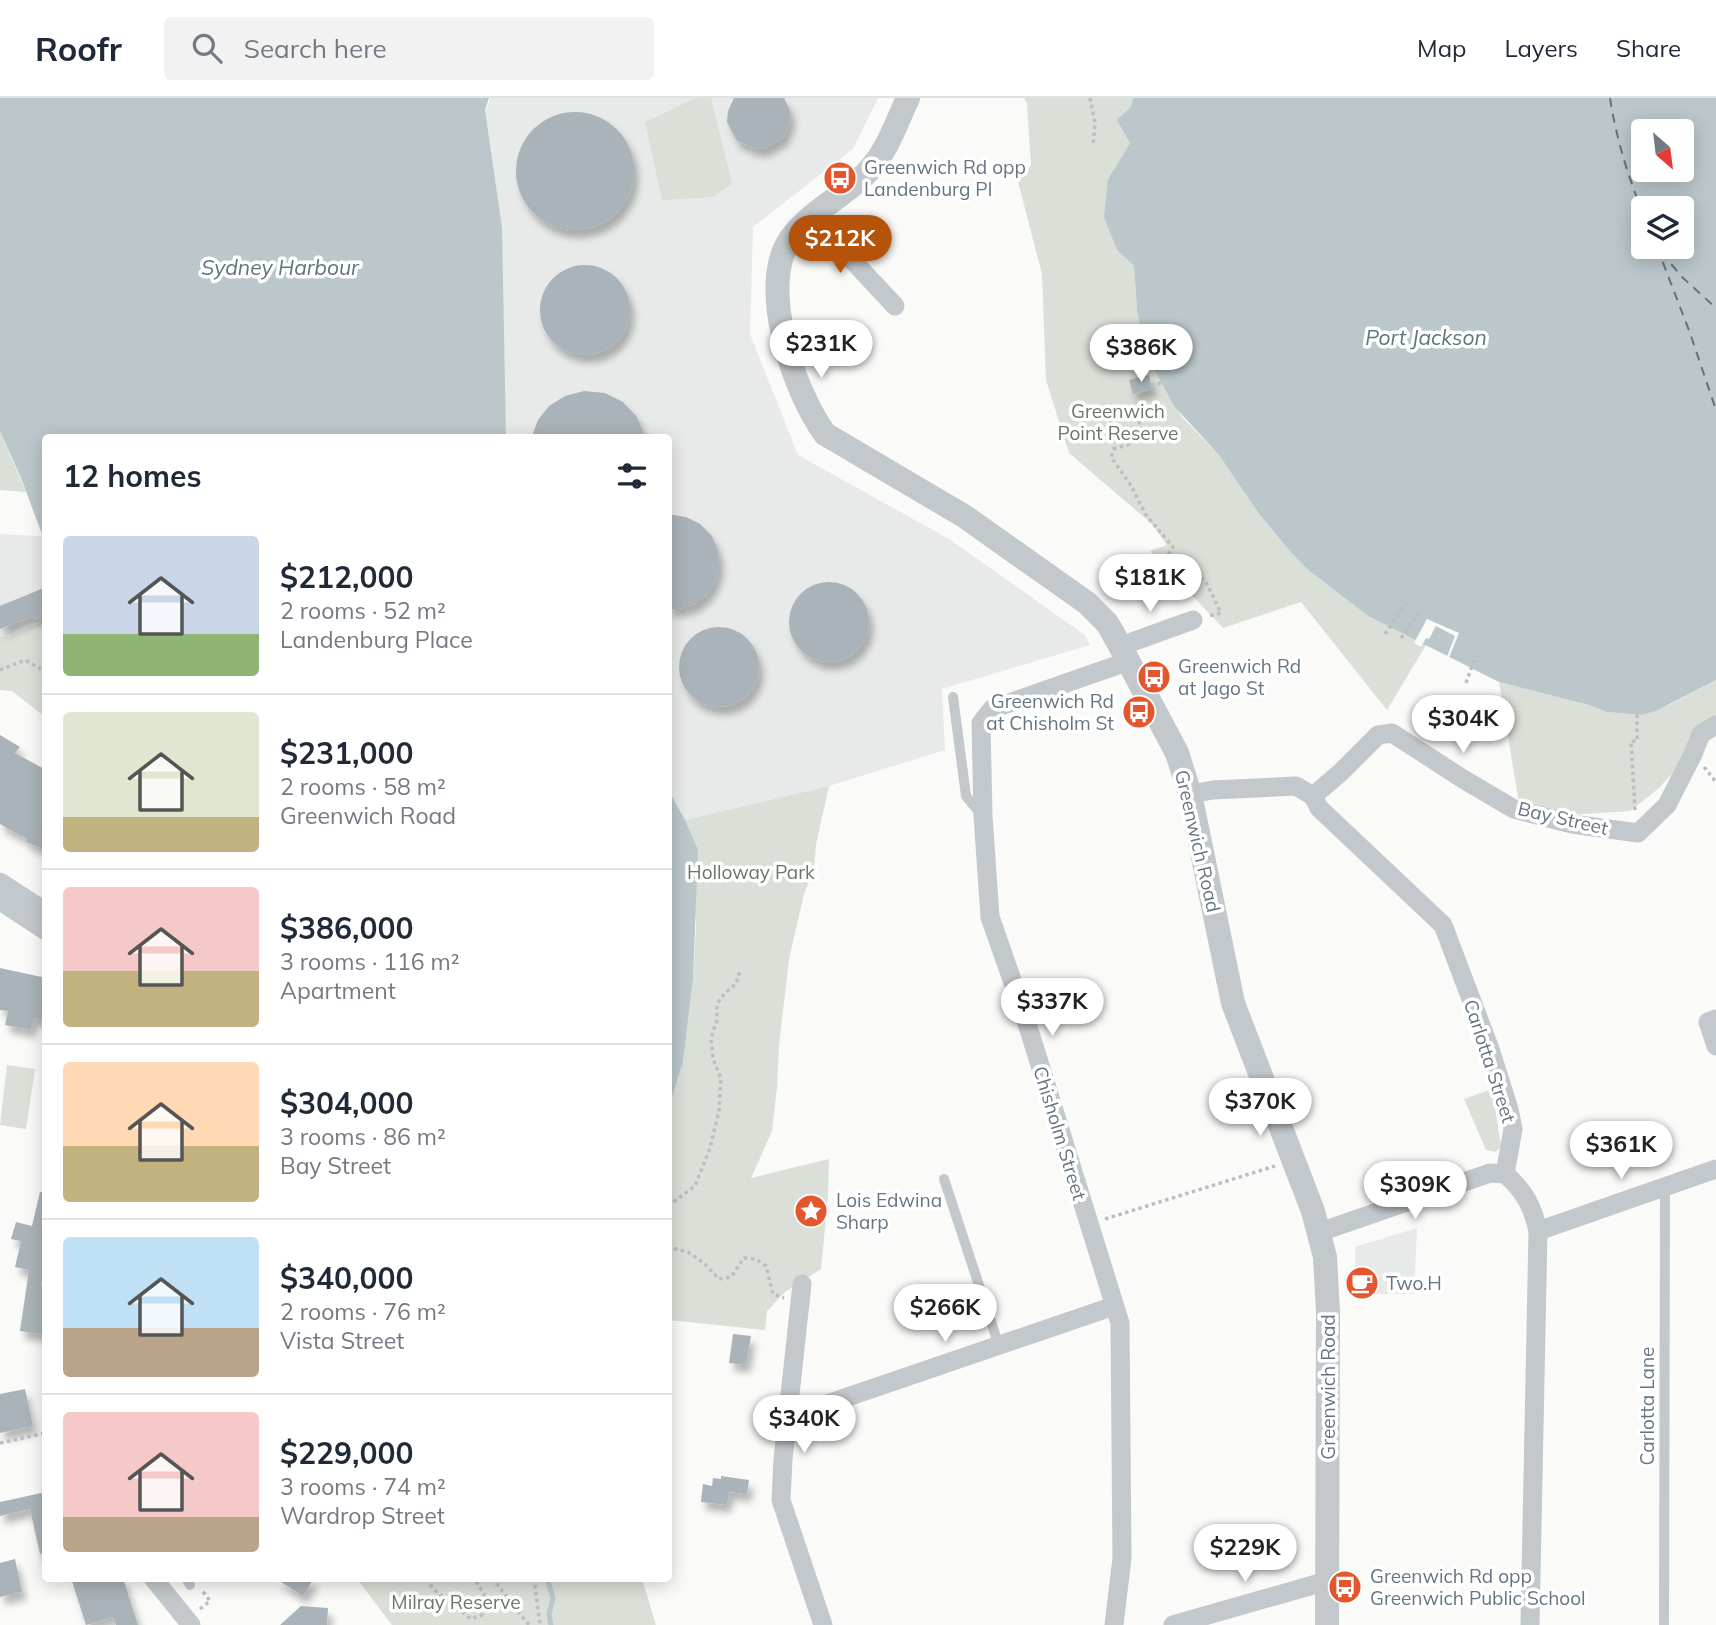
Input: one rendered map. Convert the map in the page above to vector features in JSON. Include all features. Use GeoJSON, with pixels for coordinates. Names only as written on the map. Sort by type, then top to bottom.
{"type":"FeatureCollection","features":[{"type":"Feature","properties":{"kind":"street","name":"Greenwich Road"},"geometry":{"type":"LineString","coordinates":[[908,98],[883,151],[871,168],[812,217],[792,237],[783,251],[779,288],[782,335],[791,366],[812,417],[825,434],[964,516],[1065,586],[1107,623],[1177,753],[1190,794],[1233,1003],[1320,1232],[1326,1269],[1328,1312],[1327,1625]]}},
{"type":"Feature","properties":{"kind":"street"},"geometry":{"type":"LineString","coordinates":[[812,217],[895,306]]}},
{"type":"Feature","properties":{"kind":"street","name":"Chisholm Street"},"geometry":{"type":"LineString","coordinates":[[1114,1625],[1122,1558],[1122,1334],[1025,1017],[990,917],[983,816],[981,723],[992,709],[1125,654],[1193,620]]}},
{"type":"Feature","properties":{"kind":"street"},"geometry":{"type":"LineString","coordinates":[[1638,833],[1667,805],[1701,734],[1716,725]]}},
{"type":"Feature","properties":{"kind":"street","name":"Bay Street"},"geometry":{"type":"LineString","coordinates":[[1312,796],[1340,773],[1378,735],[1392,733],[1514,809],[1572,824],[1638,833]]}},
{"type":"Feature","properties":{"kind":"street"},"geometry":{"type":"LineString","coordinates":[[1190,794],[1213,790],[1296,786],[1312,796]]}},
{"type":"Feature","properties":{"kind":"street","name":"Carlotta Street"},"geometry":{"type":"LineString","coordinates":[[1312,796],[1319,808],[1443,925],[1489,1049],[1514,1129],[1505,1174]]}},
{"type":"Feature","properties":{"kind":"street"},"geometry":{"type":"LineString","coordinates":[[0,882],[42,909]]}},
{"type":"Feature","properties":{"kind":"street"},"geometry":{"type":"LineString","coordinates":[[0,901],[42,928]]}},
{"type":"Feature","properties":{"kind":"street"},"geometry":{"type":"LineString","coordinates":[[1712,1021],[1716,1046]]}},
{"type":"Feature","properties":{"kind":"street"},"geometry":{"type":"LineString","coordinates":[[1538,1231],[1716,1169]]}},
{"type":"Feature","properties":{"kind":"street"},"geometry":{"type":"LineString","coordinates":[[1320,1232],[1490,1173],[1505,1174],[1516,1183],[1534,1211],[1538,1231],[1530,1625]]}},
{"type":"Feature","properties":{"kind":"street"},"geometry":{"type":"LineString","coordinates":[[802,1284],[781,1500],[823,1625]]}},
{"type":"Feature","properties":{"kind":"street"},"geometry":{"type":"LineString","coordinates":[[789,1417],[1114,1306]]}},
{"type":"Feature","properties":{"kind":"street"},"geometry":{"type":"LineString","coordinates":[[1173,1625],[1327,1581]]}},
{"type":"Feature","properties":{"kind":"street"},"geometry":{"type":"LineString","coordinates":[[157,1582],[193,1619]]}},
{"type":"Feature","properties":{"kind":"lane"},"geometry":{"type":"LineString","coordinates":[[953,697],[966,796],[983,816]]}},
{"type":"Feature","properties":{"kind":"lane"},"geometry":{"type":"LineString","coordinates":[[944,1179],[999,1347]]}},
{"type":"Feature","properties":{"kind":"lane","name":"Carlotta Lane"},"geometry":{"type":"LineString","coordinates":[[1664,1625],[1665,1187]]}},
{"type":"Feature","properties":{"kind":"path"},"geometry":{"type":"LineString","coordinates":[[1090,98],[1095,123],[1093,146]]}},
{"type":"Feature","properties":{"kind":"path"},"geometry":{"type":"LineString","coordinates":[[1152,385],[1165,382]]}},
{"type":"Feature","properties":{"kind":"path"},"geometry":{"type":"LineString","coordinates":[[1114,449],[1129,444],[1140,436],[1139,414]]}},
{"type":"Feature","properties":{"kind":"path"},"geometry":{"type":"LineString","coordinates":[[1110,419],[1114,449],[1111,457],[1115,465],[1130,484],[1146,515],[1173,547],[1169,554],[1206,582],[1221,613],[1193,620]]}},
{"type":"Feature","properties":{"kind":"path"},"geometry":{"type":"LineString","coordinates":[[1385,634],[1407,601]]}},
{"type":"Feature","properties":{"kind":"path"},"geometry":{"type":"LineString","coordinates":[[1401,638],[1420,610]]}},
{"type":"Feature","properties":{"kind":"path"},"geometry":{"type":"LineString","coordinates":[[1466,683],[1476,655]]}},
{"type":"Feature","properties":{"kind":"path"},"geometry":{"type":"LineString","coordinates":[[0,670],[25,660],[42,671]]}},
{"type":"Feature","properties":{"kind":"path"},"geometry":{"type":"LineString","coordinates":[[1637,711],[1637,741],[1631,741],[1633,800],[1638,833]]}},
{"type":"Feature","properties":{"kind":"path"},"geometry":{"type":"LineString","coordinates":[[672,1203],[695,1186],[710,1148],[719,1111],[721,1078],[713,1059],[711,1038],[717,1020],[717,1004],[724,993],[736,984],[740,971]]}},
{"type":"Feature","properties":{"kind":"path"},"geometry":{"type":"LineString","coordinates":[[1088,1224],[1293,1160]]}},
{"type":"Feature","properties":{"kind":"path"},"geometry":{"type":"LineString","coordinates":[[672,1250],[688,1252],[705,1264],[719,1279],[732,1277],[744,1258],[756,1259],[766,1266],[773,1294],[785,1298],[802,1284]]}},
{"type":"Feature","properties":{"kind":"path"},"geometry":{"type":"LineString","coordinates":[[0,1443],[42,1434]]}},
{"type":"Feature","properties":{"kind":"path"},"geometry":{"type":"LineString","coordinates":[[190,1582],[210,1601],[193,1619]]}},
{"type":"Feature","properties":{"kind":"path"},"geometry":{"type":"LineString","coordinates":[[430,1582],[432,1588],[471,1619],[482,1615],[485,1596],[476,1582]]}},
{"type":"Feature","properties":{"kind":"path"},"geometry":{"type":"LineString","coordinates":[[495,1582],[529,1625]]}},
{"type":"Feature","properties":{"kind":"path"},"geometry":{"type":"LineString","coordinates":[[535,1582],[540,1625]]}},
{"type":"Feature","properties":{"kind":"shaded area"},"geometry":{"type":"Polygon","coordinates":[[[491,98],[878,98],[853,149],[753,227],[750,334],[798,455],[949,539],[1085,635],[1090,645],[942,689],[945,750],[829,786],[685,820],[672,797],[672,434],[506,434],[484,115],[491,98]]]}},
{"type":"Feature","properties":{"kind":"shaded area"},"geometry":{"type":"Polygon","coordinates":[[[0,534],[41,536],[42,640],[0,637],[0,534]]]}},
{"type":"Feature","properties":{"kind":"shaded area"},"geometry":{"type":"Polygon","coordinates":[[[1417,1228],[1414,1294],[1355,1294],[1355,1247],[1417,1228]]]}},
{"type":"Feature","properties":{"kind":"green space"},"geometry":{"type":"Polygon","coordinates":[[[696,98],[711,98],[732,184],[713,197],[662,200],[645,122],[696,98]]]}},
{"type":"Feature","properties":{"kind":"green space","name":"Greenwich Point Reserve"},"geometry":{"type":"Polygon","coordinates":[[[1024,98],[1133,98],[1130,143],[1108,179],[1117,249],[1134,266],[1137,311],[1148,354],[1182,417],[1219,455],[1257,511],[1307,569],[1368,616],[1426,645],[1387,710],[1301,602],[1223,628],[1150,551],[1167,545],[1152,524],[1069,453],[1046,380],[1042,274],[1018,182],[1031,165],[1027,104],[1024,98]]]}},
{"type":"Feature","properties":{"kind":"green space"},"geometry":{"type":"Polygon","coordinates":[[[0,431],[26,492],[0,490],[0,431]]]}},
{"type":"Feature","properties":{"kind":"green space"},"geometry":{"type":"Polygon","coordinates":[[[42,622],[42,715],[12,691],[0,690],[0,637],[9,637],[42,622]]]}},
{"type":"Feature","properties":{"kind":"green space"},"geometry":{"type":"Polygon","coordinates":[[[1716,680],[1716,726],[1658,789],[1630,811],[1569,815],[1519,803],[1499,682],[1607,712],[1641,715],[1671,704],[1716,680]]]}},
{"type":"Feature","properties":{"kind":"green space","name":"Holloway Park"},"geometry":{"type":"Polygon","coordinates":[[[829,786],[816,844],[814,870],[804,894],[789,959],[772,1131],[751,1178],[829,1159],[821,1269],[785,1292],[767,1311],[765,1330],[672,1320],[672,1097],[683,1062],[693,980],[696,925],[691,835],[685,820],[829,786]]]}},
{"type":"Feature","properties":{"kind":"green space"},"geometry":{"type":"Polygon","coordinates":[[[7,1065],[35,1069],[26,1129],[0,1125],[7,1065]]]}},
{"type":"Feature","properties":{"kind":"green space"},"geometry":{"type":"Polygon","coordinates":[[[1492,1089],[1501,1146],[1496,1152],[1486,1150],[1464,1099],[1492,1089]]]}},
{"type":"Feature","properties":{"kind":"green space","name":"Milray Reserve"},"geometry":{"type":"Polygon","coordinates":[[[359,1582],[643,1582],[656,1625],[392,1625],[359,1582]]]}},
{"type":"Feature","properties":{"kind":"water","name":"Sydney Harbour"},"geometry":{"type":"Polygon","coordinates":[[[0,98],[489,98],[485,110],[502,228],[506,434],[42,434],[42,534],[0,431],[0,98]]]}},
{"type":"Feature","properties":{"kind":"water","name":"Port Jackson"},"geometry":{"type":"Polygon","coordinates":[[[1133,98],[1716,98],[1716,680],[1656,711],[1641,715],[1607,712],[1499,682],[1368,616],[1307,569],[1257,511],[1219,455],[1174,406],[1152,365],[1137,311],[1134,266],[1117,250],[1104,217],[1108,179],[1130,143],[1117,120],[1131,107],[1133,98]]]}},
{"type":"Feature","properties":{"kind":"water"},"geometry":{"type":"Polygon","coordinates":[[[672,796],[698,850],[693,980],[683,1062],[672,1097],[672,796]]]}},
{"type":"Feature","properties":{"kind":"pier"},"geometry":{"type":"Polygon","coordinates":[[[1427,619],[1459,633],[1448,660],[1446,659],[1455,636],[1436,626],[1421,647],[1414,643],[1427,619]]]}},
{"type":"Feature","properties":{"kind":"building"},"geometry":{"type":"Polygon","coordinates":[[[734,98],[784,98],[791,118],[784,137],[766,148],[756,149],[737,141],[727,122],[728,111],[734,98]]]}},
{"type":"Feature","properties":{"kind":"building"},"geometry":{"type":"Polygon","coordinates":[[[575,112],[597,117],[617,129],[629,149],[634,171],[629,193],[617,213],[597,225],[575,230],[553,225],[533,213],[521,193],[516,171],[521,149],[533,129],[553,117],[575,112]]]}},
{"type":"Feature","properties":{"kind":"building"},"geometry":{"type":"Polygon","coordinates":[[[585,265],[602,268],[617,278],[627,293],[630,310],[627,327],[617,342],[602,352],[585,355],[568,352],[553,342],[543,327],[540,310],[543,293],[553,278],[568,268],[585,265]]]}},
{"type":"Feature","properties":{"kind":"building"},"geometry":{"type":"Polygon","coordinates":[[[1149,375],[1152,389],[1133,394],[1129,380],[1149,375]]]}},
{"type":"Feature","properties":{"kind":"building"},"geometry":{"type":"Polygon","coordinates":[[[584,391],[605,393],[623,402],[637,417],[644,434],[533,434],[538,420],[549,406],[565,396],[584,391]]]}},
{"type":"Feature","properties":{"kind":"building"},"geometry":{"type":"Polygon","coordinates":[[[672,515],[686,517],[700,524],[712,536],[718,551],[719,568],[714,584],[705,596],[693,605],[672,609],[672,515]]]}},
{"type":"Feature","properties":{"kind":"building"},"geometry":{"type":"Polygon","coordinates":[[[829,582],[844,585],[857,594],[866,607],[869,622],[866,637],[857,650],[844,659],[829,662],[814,659],[801,650],[792,637],[789,622],[792,607],[801,594],[814,585],[829,582]]]}},
{"type":"Feature","properties":{"kind":"building"},"geometry":{"type":"Polygon","coordinates":[[[42,589],[42,616],[35,619],[34,616],[0,629],[0,606],[42,589]]]}},
{"type":"Feature","properties":{"kind":"building"},"geometry":{"type":"Polygon","coordinates":[[[719,627],[734,630],[747,639],[756,652],[759,667],[756,682],[747,695],[734,704],[719,707],[704,704],[691,695],[682,682],[679,667],[682,652],[691,639],[704,630],[719,627]]]}},
{"type":"Feature","properties":{"kind":"building"},"geometry":{"type":"Polygon","coordinates":[[[0,735],[20,747],[15,753],[42,768],[42,848],[26,842],[27,839],[0,824],[0,735]]]}},
{"type":"Feature","properties":{"kind":"building"},"geometry":{"type":"Polygon","coordinates":[[[0,968],[42,977],[42,1019],[34,1018],[31,1030],[5,1025],[8,1011],[0,1010],[0,968]]]}},
{"type":"Feature","properties":{"kind":"building"},"geometry":{"type":"Polygon","coordinates":[[[42,1192],[42,1334],[20,1331],[29,1270],[15,1267],[21,1241],[11,1239],[16,1222],[32,1226],[42,1192]]]}},
{"type":"Feature","properties":{"kind":"building"},"geometry":{"type":"Polygon","coordinates":[[[733,1334],[751,1336],[746,1365],[729,1363],[733,1334]]]}},
{"type":"Feature","properties":{"kind":"building"},"geometry":{"type":"Polygon","coordinates":[[[25,1389],[33,1426],[0,1433],[0,1394],[25,1389]]]}},
{"type":"Feature","properties":{"kind":"building"},"geometry":{"type":"Polygon","coordinates":[[[721,1476],[749,1480],[747,1494],[729,1492],[727,1505],[701,1502],[703,1484],[712,1486],[713,1478],[721,1479],[721,1476]]]}},
{"type":"Feature","properties":{"kind":"building"},"geometry":{"type":"Polygon","coordinates":[[[42,1493],[42,1554],[30,1509],[0,1516],[0,1502],[42,1493]]]}},
{"type":"Feature","properties":{"kind":"building"},"geometry":{"type":"Polygon","coordinates":[[[15,1559],[22,1592],[0,1597],[0,1563],[15,1559]]]}},
{"type":"Feature","properties":{"kind":"building"},"geometry":{"type":"Polygon","coordinates":[[[72,1582],[124,1582],[138,1625],[116,1625],[113,1617],[86,1625],[72,1582]]]}},
{"type":"Feature","properties":{"kind":"building"},"geometry":{"type":"Polygon","coordinates":[[[281,1582],[312,1582],[303,1596],[281,1582]]]}},
{"type":"Feature","properties":{"kind":"building"},"geometry":{"type":"Polygon","coordinates":[[[301,1606],[328,1608],[327,1625],[280,1625],[301,1606]]]}},
{"type":"Feature","properties":{"kind":"waterway"},"geometry":{"type":"LineString","coordinates":[[548,1582],[553,1598],[549,1614],[551,1625]]}},
{"type":"Feature","properties":{"kind":"ferry route"},"geometry":{"type":"LineString","coordinates":[[1610,98],[1623,157],[1636,196]]}},
{"type":"Feature","properties":{"kind":"ferry route"},"geometry":{"type":"LineString","coordinates":[[1662,259],[1716,410]]}},
{"type":"Feature","properties":{"kind":"ferry route"},"geometry":{"type":"LineString","coordinates":[[1667,259],[1716,308]]}},
{"type":"Feature","properties":{"kind":"place","name":"Greenwich Rd opp Landenburg Pl"},"geometry":{"type":"Point","coordinates":[840,178]}},
{"type":"Feature","properties":{"kind":"place","name":"Greenwich Rd at Jago St"},"geometry":{"type":"Point","coordinates":[1154,677]}},
{"type":"Feature","properties":{"kind":"place","name":"Greenwich Rd at Chisholm St"},"geometry":{"type":"Point","coordinates":[1139,712]}},
{"type":"Feature","properties":{"kind":"place","name":"Lois Edwina Sharp"},"geometry":{"type":"Point","coordinates":[811,1211]}},
{"type":"Feature","properties":{"kind":"place","name":"Two.H"},"geometry":{"type":"Point","coordinates":[1362,1283]}},
{"type":"Feature","properties":{"kind":"place","name":"Greenwich Rd opp Greenwich Public School"},"geometry":{"type":"Point","coordinates":[1345,1587]}}]}
